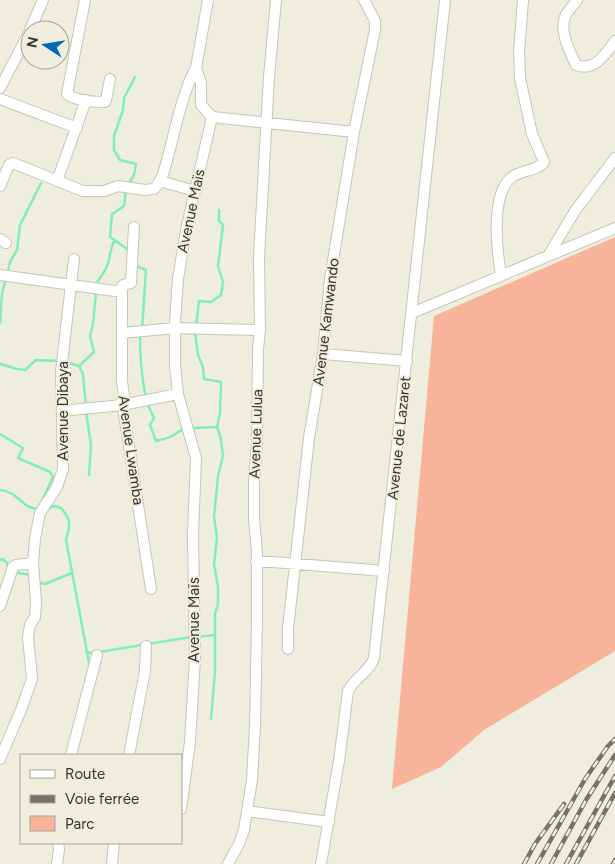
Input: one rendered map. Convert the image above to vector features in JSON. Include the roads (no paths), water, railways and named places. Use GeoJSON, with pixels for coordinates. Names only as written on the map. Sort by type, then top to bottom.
{"type":"FeatureCollection","features":[{"type":"Feature","properties":{"kind":"street"},"geometry":{"type":"LineString","coordinates":[[34,20],[43,0]]}},
{"type":"Feature","properties":{"kind":"street"},"geometry":{"type":"LineString","coordinates":[[85,0],[67,92],[70,96],[103,102],[106,101],[110,79]]}},
{"type":"Feature","properties":{"kind":"street"},"geometry":{"type":"LineString","coordinates":[[0,186],[9,165],[13,162],[76,190],[93,192],[118,186],[150,190],[154,188],[160,181],[185,97],[196,68],[208,0]]}},
{"type":"Feature","properties":{"kind":"street","name":"Avenue Lulua"},"geometry":{"type":"LineString","coordinates":[[228,864],[239,844],[247,811],[252,780],[255,726],[256,562],[254,481],[260,330],[259,257],[266,121],[276,0]]}},
{"type":"Feature","properties":{"kind":"street","name":"Avenue Kamwando"},"geometry":{"type":"LineString","coordinates":[[288,649],[288,629],[309,438],[323,354],[330,279],[354,132],[375,25],[364,0]]}},
{"type":"Feature","properties":{"kind":"street","name":"Avenue de Lazaret"},"geometry":{"type":"LineString","coordinates":[[321,864],[339,760],[348,691],[367,671],[374,658],[445,0]]}},
{"type":"Feature","properties":{"kind":"street"},"geometry":{"type":"LineString","coordinates":[[501,275],[497,253],[497,223],[505,185],[518,174],[540,166],[544,162],[532,134],[520,78],[519,52],[524,0]]}},
{"type":"Feature","properties":{"kind":"street"},"geometry":{"type":"LineString","coordinates":[[576,0],[567,12],[563,24],[565,37],[576,65],[590,67],[596,64],[612,45]]}},
{"type":"Feature","properties":{"kind":"street"},"geometry":{"type":"LineString","coordinates":[[0,88],[20,49]]}},
{"type":"Feature","properties":{"kind":"street"},"geometry":{"type":"LineString","coordinates":[[196,68],[201,83],[201,105],[212,117],[266,121],[354,132]]}},
{"type":"Feature","properties":{"kind":"street"},"geometry":{"type":"LineString","coordinates":[[0,99],[77,128]]}},
{"type":"Feature","properties":{"kind":"street"},"geometry":{"type":"LineString","coordinates":[[57,181],[86,100]]}},
{"type":"Feature","properties":{"kind":"street","name":"Avenue Maïs"},"geometry":{"type":"LineString","coordinates":[[182,802],[190,742],[195,659],[193,534],[196,458],[178,394],[175,365],[175,328],[178,279],[195,190],[212,117]]}},
{"type":"Feature","properties":{"kind":"street"},"geometry":{"type":"LineString","coordinates":[[547,256],[575,211],[615,158]]}},
{"type":"Feature","properties":{"kind":"street"},"geometry":{"type":"LineString","coordinates":[[160,181],[195,190]]}},
{"type":"Feature","properties":{"kind":"street","name":"Avenue Lwamba"},"geometry":{"type":"LineString","coordinates":[[134,227],[131,283],[123,285],[122,292],[122,381],[124,396],[122,405],[151,589]]}},
{"type":"Feature","properties":{"kind":"street"},"geometry":{"type":"LineString","coordinates":[[412,313],[615,228]]}},
{"type":"Feature","properties":{"kind":"street","name":"Avenue Dibaya"},"geometry":{"type":"LineString","coordinates":[[0,759],[32,679],[28,637],[30,625],[35,617],[36,602],[32,563],[40,513],[57,487],[63,469],[61,371],[74,259]]}},
{"type":"Feature","properties":{"kind":"street"},"geometry":{"type":"LineString","coordinates":[[0,275],[122,292]]}},
{"type":"Feature","properties":{"kind":"street"},"geometry":{"type":"LineString","coordinates":[[122,333],[175,328],[260,330]]}},
{"type":"Feature","properties":{"kind":"street"},"geometry":{"type":"LineString","coordinates":[[323,354],[407,361]]}},
{"type":"Feature","properties":{"kind":"street"},"geometry":{"type":"LineString","coordinates":[[62,411],[122,405],[178,394]]}},
{"type":"Feature","properties":{"kind":"street"},"geometry":{"type":"LineString","coordinates":[[256,562],[384,571]]}},
{"type":"Feature","properties":{"kind":"street"},"geometry":{"type":"LineString","coordinates":[[0,606],[13,566],[16,564],[32,563]]}},
{"type":"Feature","properties":{"kind":"street"},"geometry":{"type":"LineString","coordinates":[[129,754],[145,671],[146,646]]}},
{"type":"Feature","properties":{"kind":"street"},"geometry":{"type":"LineString","coordinates":[[71,754],[97,655]]}},
{"type":"Feature","properties":{"kind":"street"},"geometry":{"type":"LineString","coordinates":[[247,811],[329,822]]}},
{"type":"Feature","properties":{"kind":"street"},"geometry":{"type":"LineString","coordinates":[[57,864],[58,844]]}},
{"type":"Feature","properties":{"kind":"street"},"geometry":{"type":"LineString","coordinates":[[112,864],[114,844]]}},
{"type":"Feature","properties":{"kind":"waterway"},"geometry":{"type":"LineString","coordinates":[[128,185],[134,175],[136,164],[120,160],[114,150],[114,136],[123,110],[124,98],[135,77]]}},
{"type":"Feature","properties":{"kind":"waterway"},"geometry":{"type":"LineString","coordinates":[[8,272],[10,262],[17,250],[20,225],[41,183]]}},
{"type":"Feature","properties":{"kind":"waterway"},"geometry":{"type":"LineString","coordinates":[[126,191],[124,206],[112,214],[110,237],[130,251]]}},
{"type":"Feature","properties":{"kind":"waterway"},"geometry":{"type":"LineString","coordinates":[[196,327],[199,301],[211,302],[221,295],[223,282],[218,266],[223,225],[219,221],[219,210]]}},
{"type":"Feature","properties":{"kind":"waterway"},"geometry":{"type":"LineString","coordinates":[[95,286],[108,265],[115,240]]}},
{"type":"Feature","properties":{"kind":"waterway"},"geometry":{"type":"LineString","coordinates":[[134,265],[146,270],[142,329]]}},
{"type":"Feature","properties":{"kind":"waterway"},"geometry":{"type":"LineString","coordinates":[[0,323],[2,294],[6,277]]}},
{"type":"Feature","properties":{"kind":"waterway"},"geometry":{"type":"LineString","coordinates":[[79,366],[94,352],[90,336],[96,292]]}},
{"type":"Feature","properties":{"kind":"waterway"},"geometry":{"type":"LineString","coordinates":[[195,332],[204,379],[221,382],[220,413],[217,427],[223,455],[218,476],[214,517],[217,538],[214,564],[218,587],[218,604],[215,614],[215,671],[211,719]]}},
{"type":"Feature","properties":{"kind":"waterway"},"geometry":{"type":"LineString","coordinates":[[140,334],[141,366],[146,398]]}},
{"type":"Feature","properties":{"kind":"waterway"},"geometry":{"type":"LineString","coordinates":[[0,364],[25,370],[36,360],[59,361]]}},
{"type":"Feature","properties":{"kind":"waterway"},"geometry":{"type":"LineString","coordinates":[[65,362],[79,366],[83,374],[86,407]]}},
{"type":"Feature","properties":{"kind":"waterway"},"geometry":{"type":"LineString","coordinates":[[147,403],[154,418],[150,425],[156,441],[168,438],[186,429]]}},
{"type":"Feature","properties":{"kind":"waterway"},"geometry":{"type":"LineString","coordinates":[[86,412],[91,445],[89,475]]}},
{"type":"Feature","properties":{"kind":"waterway"},"geometry":{"type":"LineString","coordinates":[[191,428],[217,427]]}},
{"type":"Feature","properties":{"kind":"waterway"},"geometry":{"type":"LineString","coordinates":[[0,434],[23,448],[18,458],[50,472],[53,477],[40,505]]}},
{"type":"Feature","properties":{"kind":"waterway"},"geometry":{"type":"LineString","coordinates":[[0,490],[14,495],[34,509],[40,509]]}},
{"type":"Feature","properties":{"kind":"waterway"},"geometry":{"type":"LineString","coordinates":[[48,509],[54,506],[61,508],[67,516],[69,527],[66,540],[90,668]]}},
{"type":"Feature","properties":{"kind":"waterway"},"geometry":{"type":"LineString","coordinates":[[0,560],[3,559],[8,567],[11,568]]}},
{"type":"Feature","properties":{"kind":"waterway"},"geometry":{"type":"LineString","coordinates":[[16,570],[19,573],[31,575]]}},
{"type":"Feature","properties":{"kind":"waterway"},"geometry":{"type":"LineString","coordinates":[[38,582],[45,584],[72,573]]}},
{"type":"Feature","properties":{"kind":"waterway"},"geometry":{"type":"LineString","coordinates":[[196,637],[215,635]]}},
{"type":"Feature","properties":{"kind":"waterway"},"geometry":{"type":"LineString","coordinates":[[86,652],[93,653],[191,637]]}},
{"type":"Feature","properties":{"kind":"railway"},"geometry":{"type":"LineString","coordinates":[[537,864],[585,779],[615,739]]}},
{"type":"Feature","properties":{"kind":"railway"},"geometry":{"type":"LineString","coordinates":[[551,864],[586,800],[615,755]]}},
{"type":"Feature","properties":{"kind":"railway"},"geometry":{"type":"LineString","coordinates":[[566,864],[615,776]]}},
{"type":"Feature","properties":{"kind":"railway"},"geometry":{"type":"LineString","coordinates":[[576,864],[615,793]]}},
{"type":"Feature","properties":{"kind":"railway"},"geometry":{"type":"LineString","coordinates":[[524,864],[535,844],[564,804]]}},
{"type":"Feature","properties":{"kind":"railway"},"geometry":{"type":"LineString","coordinates":[[613,864],[615,860]]}}]}
